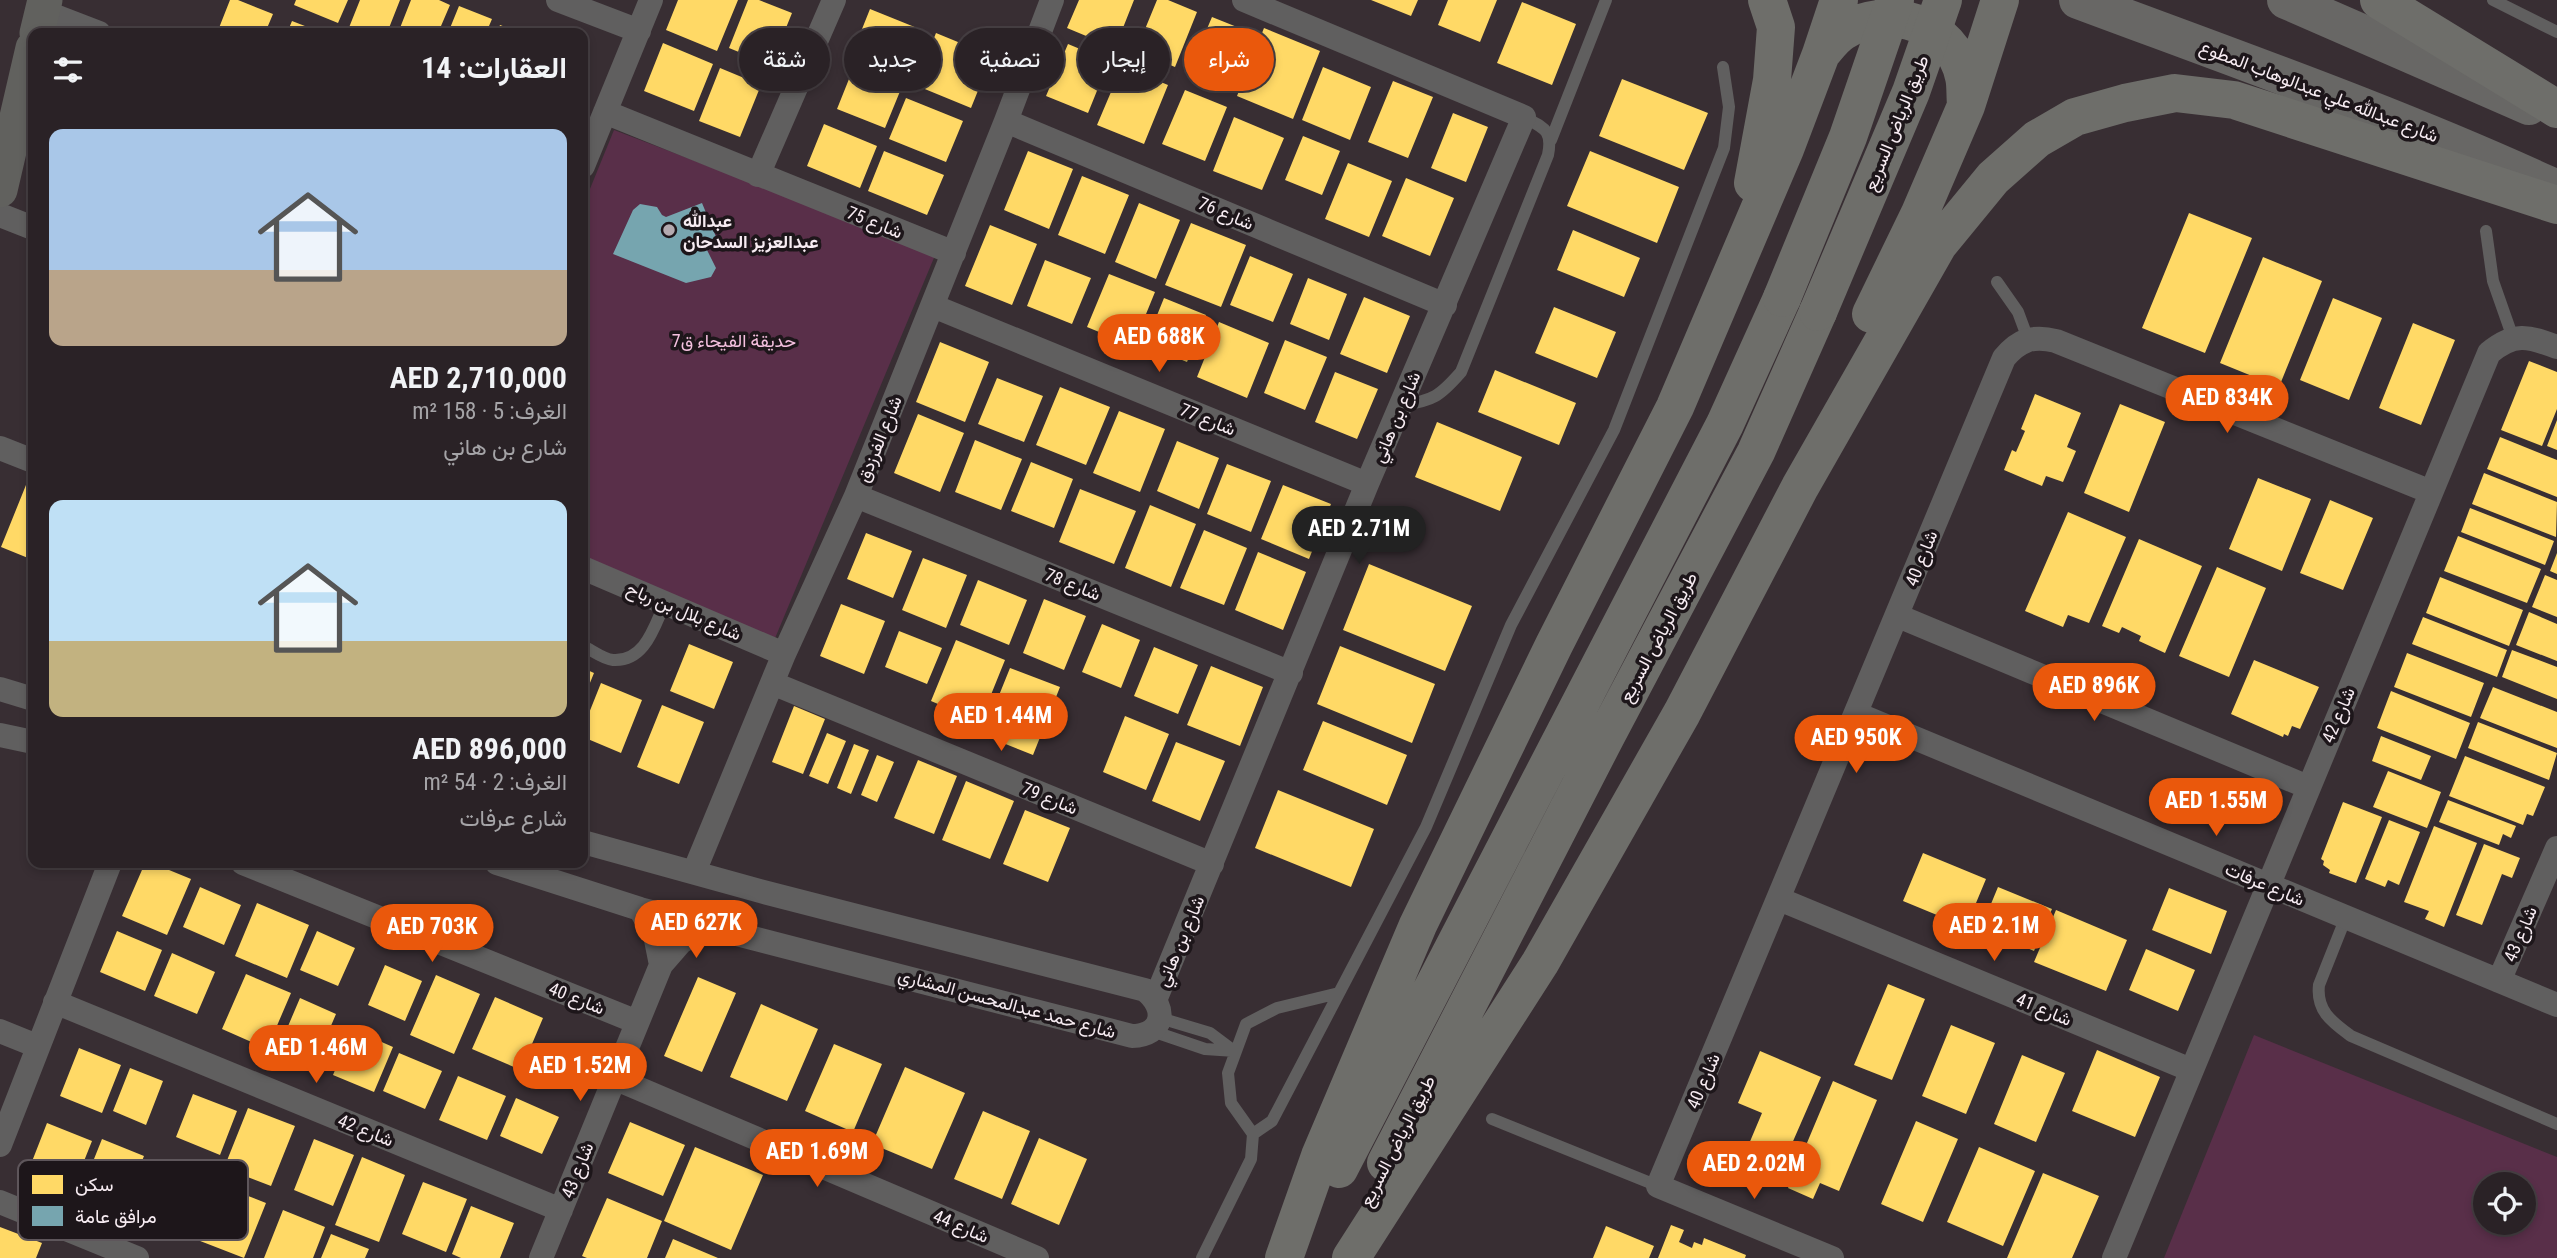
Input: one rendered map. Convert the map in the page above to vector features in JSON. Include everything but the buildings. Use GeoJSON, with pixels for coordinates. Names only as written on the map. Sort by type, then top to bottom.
{"type":"FeatureCollection","features":[{"type":"Feature","properties":{"kind":"highway"},"geometry":{"type":"LineString","coordinates":[[1738,258],[1772,80],[1776,27],[1767,0]]}},
{"type":"Feature","properties":{"kind":"highway"},"geometry":{"type":"LineString","coordinates":[[1284,1258],[1320,1156],[1418,925],[1554,645],[1675,407],[1785,149],[1822,54],[1839,0]]}},
{"type":"Feature","properties":{"kind":"highway"},"geometry":{"type":"LineString","coordinates":[[1292,1258],[1725,424],[1782,298],[1848,137],[1895,0]]}},
{"type":"Feature","properties":{"kind":"highway","name":"طريق الرياض السريع"},"geometry":{"type":"LineString","coordinates":[[1337,1258],[1749,464],[1818,312],[1911,92],[1943,0]]}},
{"type":"Feature","properties":{"kind":"highway"},"geometry":{"type":"LineString","coordinates":[[1800,487],[1842,375],[1920,214],[1966,106],[2000,0]]}},
{"type":"Feature","properties":{"kind":"highway"},"geometry":{"type":"LineString","coordinates":[[2379,0],[2557,109]]}},
{"type":"Feature","properties":{"kind":"highway"},"geometry":{"type":"LineString","coordinates":[[1822,54],[1842,32],[1870,19],[1900,18],[1910,21],[1928,28],[1951,48],[1964,75],[1966,106]]}},
{"type":"Feature","properties":{"kind":"highway"},"geometry":{"type":"LineString","coordinates":[[1351,1258],[1540,963],[1682,713],[1800,487],[1938,245],[1993,178],[2037,139],[2075,117],[2175,93],[2234,100],[2557,205]]}},
{"type":"Feature","properties":{"kind":"main road","name":"شارع عبدالله علي عبدالوهاب المطوع"},"geometry":{"type":"LineString","coordinates":[[2078,0],[2473,151],[2557,188]]}},
{"type":"Feature","properties":{"kind":"main road"},"geometry":{"type":"LineString","coordinates":[[2286,0],[2557,119]]}},
{"type":"Feature","properties":{"kind":"street"},"geometry":{"type":"LineString","coordinates":[[558,0],[639,31]]}},
{"type":"Feature","properties":{"kind":"street"},"geometry":{"type":"LineString","coordinates":[[588,154],[652,0]]}},
{"type":"Feature","properties":{"kind":"street"},"geometry":{"type":"LineString","coordinates":[[758,175],[834,0]]}},
{"type":"Feature","properties":{"kind":"street","name":"شارع الفرزدق"},"geometry":{"type":"LineString","coordinates":[[694,872],[784,654],[856,496],[1052,0]]}},
{"type":"Feature","properties":{"kind":"street"},"geometry":{"type":"LineString","coordinates":[[1244,0],[1524,117]]}},
{"type":"Feature","properties":{"kind":"street"},"geometry":{"type":"LineString","coordinates":[[41,15],[83,28]]}},
{"type":"Feature","properties":{"kind":"street"},"geometry":{"type":"LineString","coordinates":[[0,190],[28,70]]}},
{"type":"Feature","properties":{"kind":"street","name":"شارع 75"},"geometry":{"type":"LineString","coordinates":[[605,112],[954,253]]}},
{"type":"Feature","properties":{"kind":"street","name":"شارع بن هاني"},"geometry":{"type":"LineString","coordinates":[[1156,1016],[1212,864],[1367,484],[1524,117]]}},
{"type":"Feature","properties":{"kind":"street","name":"شارع 76"},"geometry":{"type":"LineString","coordinates":[[1006,121],[1445,305]]}},
{"type":"Feature","properties":{"kind":"street"},"geometry":{"type":"LineString","coordinates":[[0,215],[28,226]]}},
{"type":"Feature","properties":{"kind":"street","name":"شارع 77"},"geometry":{"type":"LineString","coordinates":[[933,306],[1367,484]]}},
{"type":"Feature","properties":{"kind":"street"},"geometry":{"type":"LineString","coordinates":[[2028,339],[2041,337],[2056,341],[2431,492]]}},
{"type":"Feature","properties":{"kind":"street"},"geometry":{"type":"LineString","coordinates":[[2513,338],[2532,338],[2557,347]]}},
{"type":"Feature","properties":{"kind":"street","name":"شارع 42"},"geometry":{"type":"LineString","coordinates":[[2113,1258],[2489,353],[2513,338]]}},
{"type":"Feature","properties":{"kind":"street","name":"شارع 40"},"geometry":{"type":"LineString","coordinates":[[1658,1186],[2004,358],[2014,345],[2028,339]]}},
{"type":"Feature","properties":{"kind":"street"},"geometry":{"type":"LineString","coordinates":[[0,448],[28,459]]}},
{"type":"Feature","properties":{"kind":"street","name":"شارع 78"},"geometry":{"type":"LineString","coordinates":[[856,496],[1291,673]]}},
{"type":"Feature","properties":{"kind":"street","name":"شارع بلال بن رباح"},"geometry":{"type":"LineString","coordinates":[[588,570],[784,654]]}},
{"type":"Feature","properties":{"kind":"street"},"geometry":{"type":"LineString","coordinates":[[1898,616],[2308,787]]}},
{"type":"Feature","properties":{"kind":"street","name":"شارع 79"},"geometry":{"type":"LineString","coordinates":[[772,683],[1212,864]]}},
{"type":"Feature","properties":{"kind":"street","name":"شارع عرفات"},"geometry":{"type":"LineString","coordinates":[[1857,714],[2557,1005]]}},
{"type":"Feature","properties":{"kind":"street"},"geometry":{"type":"LineString","coordinates":[[0,734],[28,741]]}},
{"type":"Feature","properties":{"kind":"street"},"geometry":{"type":"LineString","coordinates":[[588,843],[1145,990],[1156,1016]]}},
{"type":"Feature","properties":{"kind":"street","name":"شارع 43"},"geometry":{"type":"LineString","coordinates":[[2499,981],[2557,848]]}},
{"type":"Feature","properties":{"kind":"street"},"geometry":{"type":"LineString","coordinates":[[0,1145],[108,868]]}},
{"type":"Feature","properties":{"kind":"street","name":"شارع 40"},"geometry":{"type":"LineString","coordinates":[[255,868],[638,1022]]}},
{"type":"Feature","properties":{"kind":"street","name":"شارع حمد عبدالمحسن المشاري"},"geometry":{"type":"LineString","coordinates":[[513,868],[640,909],[1132,1036],[1142,1035],[1156,1016]]}},
{"type":"Feature","properties":{"kind":"street","name":"شارع 41"},"geometry":{"type":"LineString","coordinates":[[1779,899],[2191,1070]]}},
{"type":"Feature","properties":{"kind":"street"},"geometry":{"type":"LineString","coordinates":[[640,909],[655,935],[661,965]]}},
{"type":"Feature","properties":{"kind":"street","name":"شارع 43"},"geometry":{"type":"LineString","coordinates":[[541,1258],[661,965],[681,942],[707,926]]}},
{"type":"Feature","properties":{"kind":"street","name":"شارع 42"},"geometry":{"type":"LineString","coordinates":[[55,1002],[561,1210]]}},
{"type":"Feature","properties":{"kind":"street"},"geometry":{"type":"LineString","coordinates":[[0,1031],[37,1046]]}},
{"type":"Feature","properties":{"kind":"street","name":"شارع 44"},"geometry":{"type":"LineString","coordinates":[[614,1079],[1037,1258]]}},
{"type":"Feature","properties":{"kind":"street"},"geometry":{"type":"LineString","coordinates":[[1658,1186],[1832,1258]]}},
{"type":"Feature","properties":{"kind":"street"},"geometry":{"type":"LineString","coordinates":[[0,1202],[18,1209]]}},
{"type":"Feature","properties":{"kind":"street"},"geometry":{"type":"LineString","coordinates":[[93,1240],[137,1258]]}},
{"type":"Feature","properties":{"kind":"lane"},"geometry":{"type":"LineString","coordinates":[[1402,405],[1426,402],[1445,390],[1461,372],[1548,155],[1551,140],[1606,0]]}},
{"type":"Feature","properties":{"kind":"lane"},"geometry":{"type":"LineString","coordinates":[[2493,0],[2557,33]]}},
{"type":"Feature","properties":{"kind":"lane"},"geometry":{"type":"LineString","coordinates":[[1253,1134],[1272,1121],[1426,827],[1511,625],[1614,430],[1724,148],[1729,107],[1723,67]]}},
{"type":"Feature","properties":{"kind":"lane"},"geometry":{"type":"LineString","coordinates":[[1524,117],[1548,132],[1551,140]]}},
{"type":"Feature","properties":{"kind":"lane"},"geometry":{"type":"LineString","coordinates":[[2486,231],[2493,281],[2513,338]]}},
{"type":"Feature","properties":{"kind":"lane"},"geometry":{"type":"LineString","coordinates":[[1997,282],[2018,312],[2028,339]]}},
{"type":"Feature","properties":{"kind":"lane"},"geometry":{"type":"LineString","coordinates":[[588,648],[611,660],[628,658],[643,649],[665,603]]}},
{"type":"Feature","properties":{"kind":"lane"},"geometry":{"type":"LineString","coordinates":[[2346,917],[2319,985],[2318,997],[2322,1010],[2332,1022],[2351,1036],[2557,1124]]}},
{"type":"Feature","properties":{"kind":"lane"},"geometry":{"type":"LineString","coordinates":[[1202,1258],[1251,1159],[1253,1134],[1231,1103],[1228,1073],[1246,1024],[1277,1009],[1339,993]]}},
{"type":"Feature","properties":{"kind":"lane"},"geometry":{"type":"LineString","coordinates":[[1156,1016],[1205,1049],[1235,1051]]}},
{"type":"Feature","properties":{"kind":"lane"},"geometry":{"type":"LineString","coordinates":[[1492,1119],[1658,1186]]}},
{"type":"Feature","properties":{"kind":"green space","name":"حديقة الفيحاء ق7"},"geometry":{"type":"Polygon","coordinates":[[[614,130],[936,253],[773,643],[588,558],[588,194],[614,130]]]}},
{"type":"Feature","properties":{"kind":"green space"},"geometry":{"type":"Polygon","coordinates":[[[2254,1035],[2557,1157],[2557,1258],[2164,1258],[2254,1035]]]}},
{"type":"Feature","properties":{"kind":"place","name":"عبدالله عبدالعزيز السدحان"},"geometry":{"type":"Point","coordinates":[669,230]}}]}
